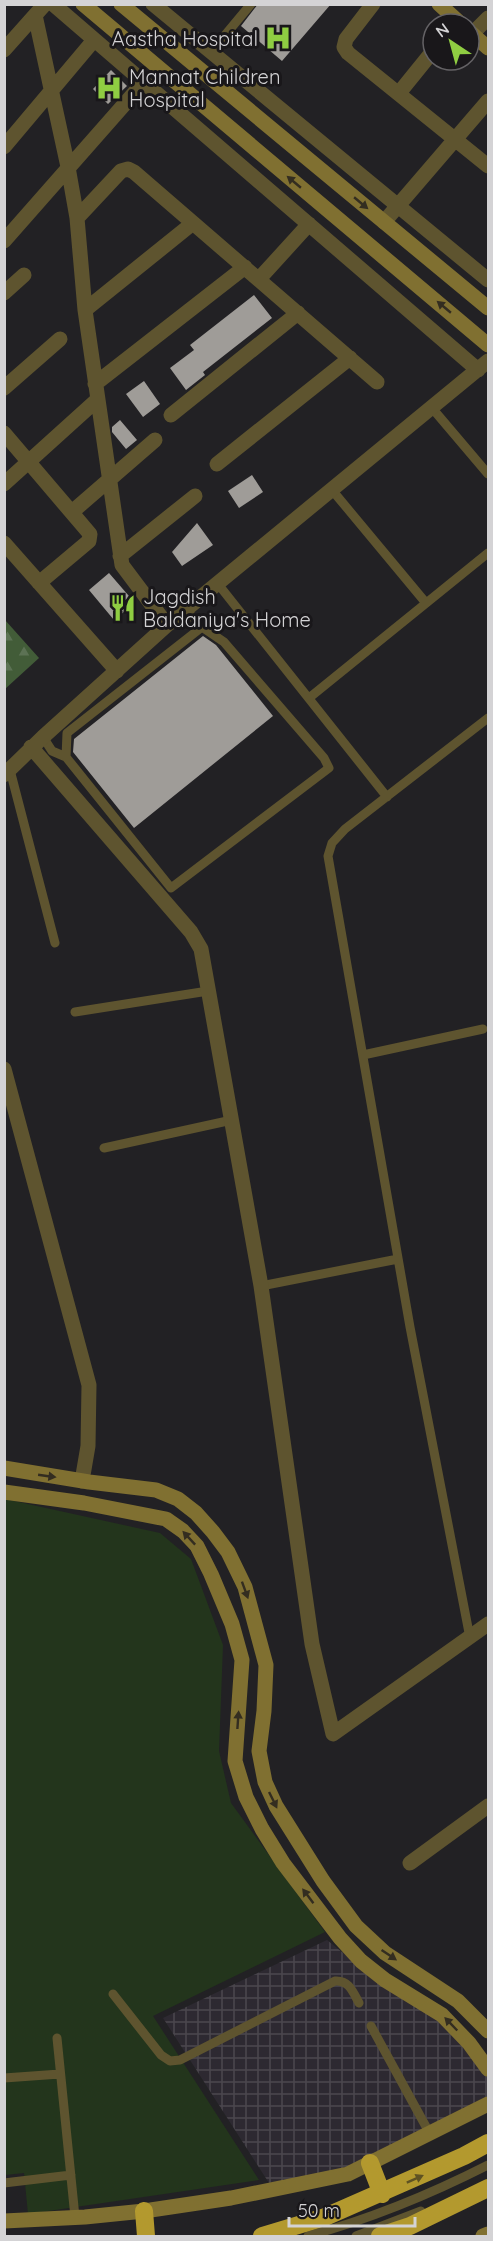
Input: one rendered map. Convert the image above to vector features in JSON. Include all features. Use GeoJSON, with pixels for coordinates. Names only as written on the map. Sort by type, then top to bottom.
{"type":"FeatureCollection","features":[{"type":"Feature","properties":{"kind":"highway"},"geometry":{"type":"LineString","coordinates":[[262,2236],[325,2217],[382,2194],[489,2143]]}},
{"type":"Feature","properties":{"kind":"highway"},"geometry":{"type":"LineString","coordinates":[[370,2163],[382,2194]]}},
{"type":"Feature","properties":{"kind":"highway"},"geometry":{"type":"LineString","coordinates":[[382,2236],[410,2226],[489,2188]]}},
{"type":"Feature","properties":{"kind":"highway"},"geometry":{"type":"LineString","coordinates":[[144,2211],[146,2236]]}},
{"type":"Feature","properties":{"kind":"street"},"geometry":{"type":"LineString","coordinates":[[7,773],[31,747],[167,625],[483,366],[309,224],[53,4]]}},
{"type":"Feature","properties":{"kind":"street"},"geometry":{"type":"LineString","coordinates":[[83,4],[489,345]]}},
{"type":"Feature","properties":{"kind":"street"},"geometry":{"type":"LineString","coordinates":[[122,4],[489,308]]}},
{"type":"Feature","properties":{"kind":"street"},"geometry":{"type":"LineString","coordinates":[[153,4],[489,280]]}},
{"type":"Feature","properties":{"kind":"street"},"geometry":{"type":"LineString","coordinates":[[373,4],[346,39],[344,47],[348,53],[489,166]]}},
{"type":"Feature","properties":{"kind":"street"},"geometry":{"type":"LineString","coordinates":[[4,50],[40,10]]}},
{"type":"Feature","properties":{"kind":"street"},"geometry":{"type":"LineString","coordinates":[[40,10],[51,91],[77,218],[85,310],[120,556],[126,572],[167,625]]}},
{"type":"Feature","properties":{"kind":"street"},"geometry":{"type":"LineString","coordinates":[[4,147],[94,40]]}},
{"type":"Feature","properties":{"kind":"street"},"geometry":{"type":"LineString","coordinates":[[399,93],[421,66]]}},
{"type":"Feature","properties":{"kind":"street"},"geometry":{"type":"LineString","coordinates":[[4,241],[144,82]]}},
{"type":"Feature","properties":{"kind":"street"},"geometry":{"type":"LineString","coordinates":[[384,222],[489,101]]}},
{"type":"Feature","properties":{"kind":"street"},"geometry":{"type":"LineString","coordinates":[[77,218],[121,171],[128,169],[135,172],[377,381]]}},
{"type":"Feature","properties":{"kind":"street"},"geometry":{"type":"LineString","coordinates":[[85,310],[194,223]]}},
{"type":"Feature","properties":{"kind":"street"},"geometry":{"type":"LineString","coordinates":[[260,279],[309,224]]}},
{"type":"Feature","properties":{"kind":"street"},"geometry":{"type":"LineString","coordinates":[[4,484],[29,462],[96,391],[245,267]]}},
{"type":"Feature","properties":{"kind":"street"},"geometry":{"type":"LineString","coordinates":[[4,293],[24,275]]}},
{"type":"Feature","properties":{"kind":"street"},"geometry":{"type":"LineString","coordinates":[[171,415],[298,313]]}},
{"type":"Feature","properties":{"kind":"street"},"geometry":{"type":"LineString","coordinates":[[8,379],[60,339]]}},
{"type":"Feature","properties":{"kind":"street"},"geometry":{"type":"LineString","coordinates":[[217,464],[350,358]]}},
{"type":"Feature","properties":{"kind":"street"},"geometry":{"type":"LineString","coordinates":[[4,433],[72,512],[91,538],[39,582]]}},
{"type":"Feature","properties":{"kind":"street"},"geometry":{"type":"LineString","coordinates":[[72,512],[155,440]]}},
{"type":"Feature","properties":{"kind":"street"},"geometry":{"type":"LineString","coordinates":[[120,556],[195,496]]}},
{"type":"Feature","properties":{"kind":"street"},"geometry":{"type":"LineString","coordinates":[[4,543],[117,671]]}},
{"type":"Feature","properties":{"kind":"street"},"geometry":{"type":"LineString","coordinates":[[31,747],[191,932],[201,949],[261,1286],[312,1644],[333,1734],[489,1624]]}},
{"type":"Feature","properties":{"kind":"street"},"geometry":{"type":"LineString","coordinates":[[4,1069],[89,1386],[88,1446],[82,1481]]}},
{"type":"Feature","properties":{"kind":"street"},"geometry":{"type":"LineString","coordinates":[[4,1468],[156,1490],[178,1499],[196,1513],[223,1545],[245,1587],[266,1665],[259,1751],[265,1782],[276,1806],[323,1881],[356,1926],[385,1953],[458,2001],[489,2031]]}},
{"type":"Feature","properties":{"kind":"street"},"geometry":{"type":"LineString","coordinates":[[4,1492],[84,1503],[166,1519],[183,1531],[197,1546],[232,1624],[242,1660],[235,1761],[246,1797],[262,1829],[283,1863],[340,1938],[361,1961],[385,1980],[442,2015],[469,2043],[489,2069]]}},
{"type":"Feature","properties":{"kind":"street"},"geometry":{"type":"LineString","coordinates":[[410,1863],[489,1806]]}},
{"type":"Feature","properties":{"kind":"street"},"geometry":{"type":"LineString","coordinates":[[4,2221],[144,2211],[231,2198],[348,2174],[489,2104]]}},
{"type":"Feature","properties":{"kind":"street"},"geometry":{"type":"LineString","coordinates":[[483,2236],[489,2234]]}},
{"type":"Feature","properties":{"kind":"lane"},"geometry":{"type":"LineString","coordinates":[[211,52],[251,4]]}},
{"type":"Feature","properties":{"kind":"lane"},"geometry":{"type":"LineString","coordinates":[[432,408],[489,474]]}},
{"type":"Feature","properties":{"kind":"lane"},"geometry":{"type":"LineString","coordinates":[[332,490],[426,603]]}},
{"type":"Feature","properties":{"kind":"lane"},"geometry":{"type":"LineString","coordinates":[[309,698],[489,553]]}},
{"type":"Feature","properties":{"kind":"lane"},"geometry":{"type":"LineString","coordinates":[[218,584],[387,797]]}},
{"type":"Feature","properties":{"kind":"lane"},"geometry":{"type":"LineString","coordinates":[[43,736],[52,751],[66,757],[171,888],[328,768],[324,758],[224,642],[202,627],[186,610]]}},
{"type":"Feature","properties":{"kind":"lane"},"geometry":{"type":"LineString","coordinates":[[66,757],[67,733],[202,627]]}},
{"type":"Feature","properties":{"kind":"lane"},"geometry":{"type":"LineString","coordinates":[[471,1638],[398,1259],[328,856],[332,843],[345,829],[489,718]]}},
{"type":"Feature","properties":{"kind":"lane"},"geometry":{"type":"LineString","coordinates":[[7,773],[55,943]]}},
{"type":"Feature","properties":{"kind":"lane"},"geometry":{"type":"LineString","coordinates":[[75,1012],[208,991]]}},
{"type":"Feature","properties":{"kind":"lane"},"geometry":{"type":"LineString","coordinates":[[363,1055],[483,1029]]}},
{"type":"Feature","properties":{"kind":"lane"},"geometry":{"type":"LineString","coordinates":[[104,1148],[231,1120]]}},
{"type":"Feature","properties":{"kind":"lane"},"geometry":{"type":"LineString","coordinates":[[261,1286],[398,1259]]}},
{"type":"Feature","properties":{"kind":"lane"},"geometry":{"type":"LineString","coordinates":[[113,1994],[161,2055],[170,2061],[180,2060],[335,1981],[342,1980],[348,1984],[359,2003]]}},
{"type":"Feature","properties":{"kind":"lane"},"geometry":{"type":"LineString","coordinates":[[371,2026],[430,2134]]}},
{"type":"Feature","properties":{"kind":"lane"},"geometry":{"type":"LineString","coordinates":[[57,2038],[75,2217]]}},
{"type":"Feature","properties":{"kind":"lane"},"geometry":{"type":"LineString","coordinates":[[4,2078],[60,2074]]}},
{"type":"Feature","properties":{"kind":"lane"},"geometry":{"type":"LineString","coordinates":[[308,2236],[343,2227],[407,2202],[489,2165]]}},
{"type":"Feature","properties":{"kind":"lane"},"geometry":{"type":"LineString","coordinates":[[4,2183],[70,2175]]}},
{"type":"Feature","properties":{"kind":"lane"},"geometry":{"type":"LineString","coordinates":[[356,2236],[412,2215],[489,2181]]}},
{"type":"Feature","properties":{"kind":"shaded area"},"geometry":{"type":"Polygon","coordinates":[[[327,1940],[372,1976],[440,2020],[464,2045],[488,2078],[488,2097],[347,2169],[269,2183],[163,2018],[327,1940]]]}},
{"type":"Feature","properties":{"kind":"green space"},"geometry":{"type":"Polygon","coordinates":[[[5,620],[39,658],[5,689],[5,620]]]}},
{"type":"Feature","properties":{"kind":"green space"},"geometry":{"type":"Polygon","coordinates":[[[5,1499],[160,1533],[191,1559],[223,1645],[219,1751],[231,1803],[325,1932],[153,2016],[259,2180],[28,2214],[24,2173],[5,2175],[5,1499]]]}},
{"type":"Feature","properties":{"kind":"building"},"geometry":{"type":"Polygon","coordinates":[[[258,4],[331,4],[282,61],[241,26],[258,4]]]}},
{"type":"Feature","properties":{"kind":"building"},"geometry":{"type":"Polygon","coordinates":[[[111,70],[127,86],[108,104],[93,89],[111,70]]]}},
{"type":"Feature","properties":{"kind":"building"},"geometry":{"type":"Polygon","coordinates":[[[254,295],[272,318],[203,372],[205,375],[186,390],[170,368],[194,350],[190,345],[254,295]]]}},
{"type":"Feature","properties":{"kind":"building"},"geometry":{"type":"Polygon","coordinates":[[[144,381],[160,404],[143,417],[126,394],[144,381]]]}},
{"type":"Feature","properties":{"kind":"building"},"geometry":{"type":"Polygon","coordinates":[[[120,420],[137,440],[126,449],[112,432],[112,427],[120,420]]]}},
{"type":"Feature","properties":{"kind":"building"},"geometry":{"type":"Polygon","coordinates":[[[252,475],[263,492],[239,508],[228,491],[252,475]]]}},
{"type":"Feature","properties":{"kind":"building"},"geometry":{"type":"Polygon","coordinates":[[[197,523],[213,545],[182,566],[172,552],[197,523]]]}},
{"type":"Feature","properties":{"kind":"building"},"geometry":{"type":"Polygon","coordinates":[[[109,573],[135,603],[114,620],[89,590],[109,573]]]}},
{"type":"Feature","properties":{"kind":"building"},"geometry":{"type":"Polygon","coordinates":[[[203,636],[216,645],[273,716],[134,828],[73,752],[74,739],[203,636]]]}},
{"type":"Feature","properties":{"kind":"place","name":"Aastha Hospital"},"geometry":{"type":"Point","coordinates":[278,38]}},
{"type":"Feature","properties":{"kind":"place","name":"Mannat Children Hospital"},"geometry":{"type":"Point","coordinates":[109,88]}},
{"type":"Feature","properties":{"kind":"place","name":"Jagdish Baldaniya's Home"},"geometry":{"type":"Point","coordinates":[123,608]}}]}
